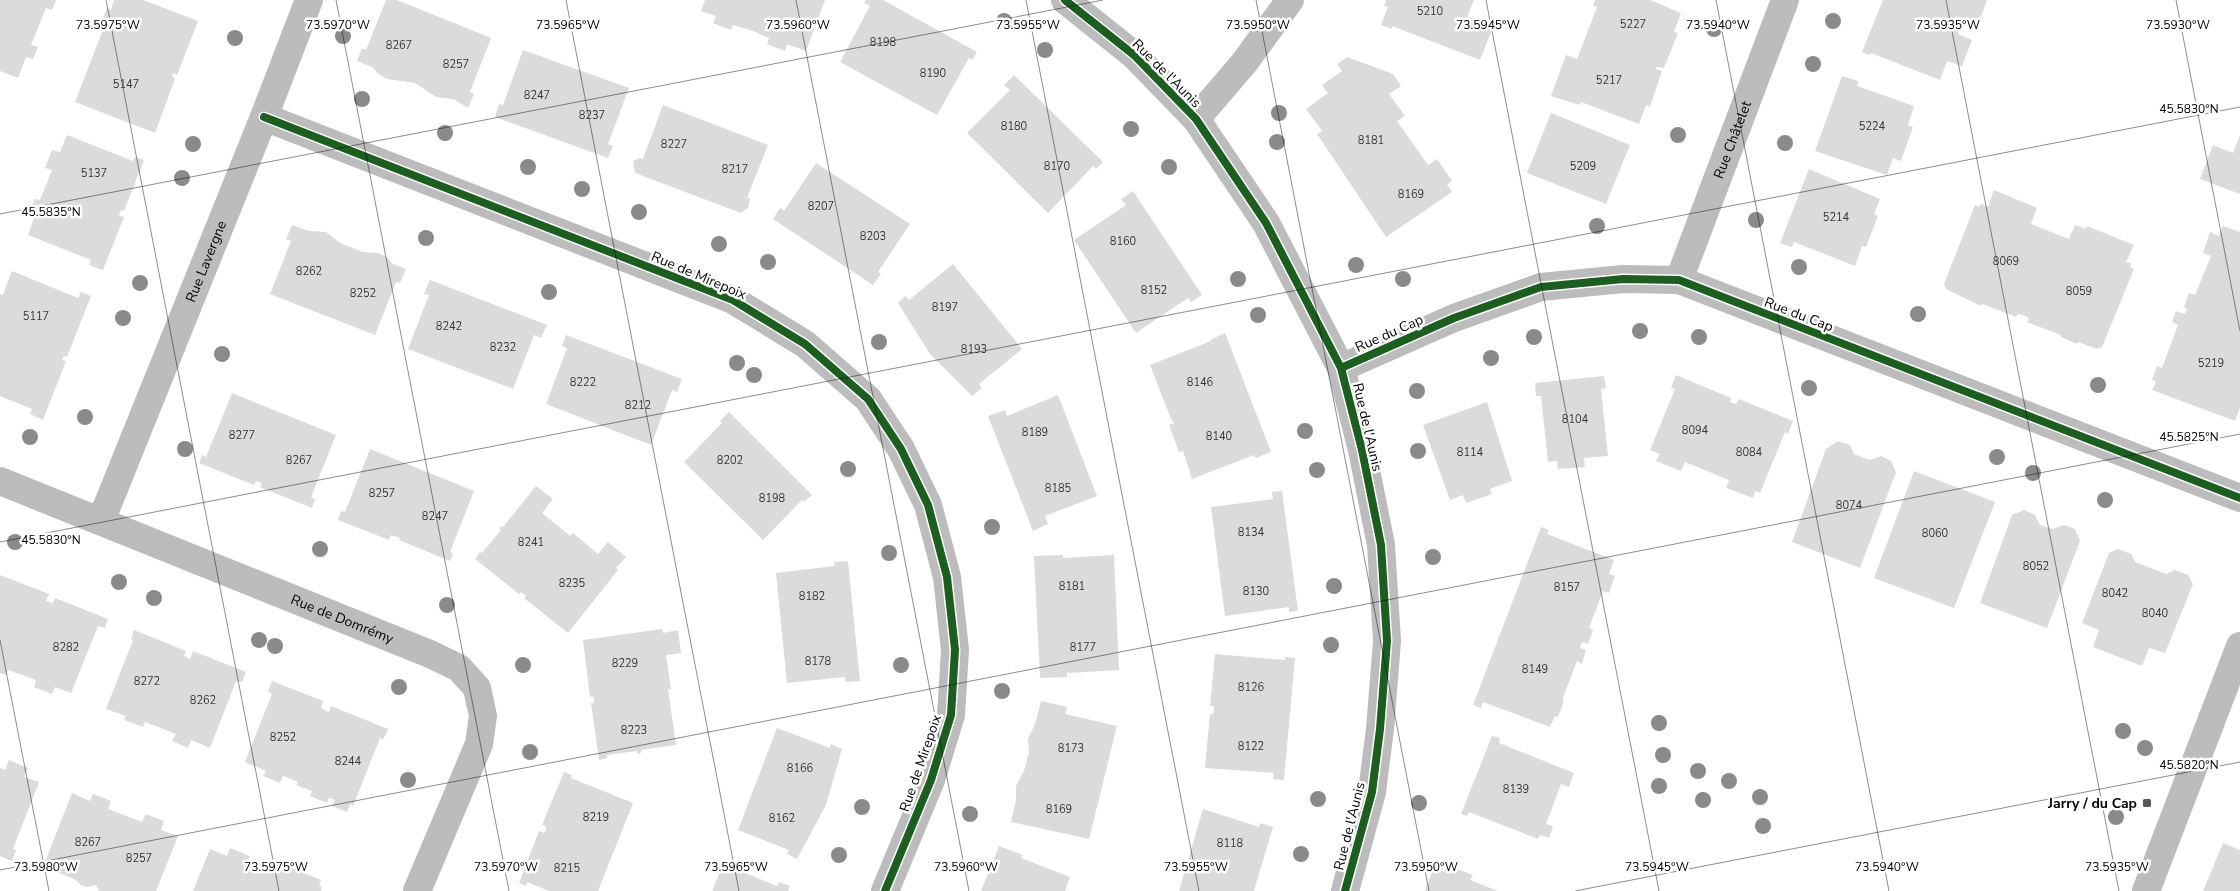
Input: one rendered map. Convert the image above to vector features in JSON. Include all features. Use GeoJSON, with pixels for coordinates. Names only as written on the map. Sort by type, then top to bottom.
{"type":"FeatureCollection","features":[{"type":"Feature","properties":{"kind":"street","name":"Rue Lavergne"},"geometry":{"type":"LineString","coordinates":[[100,520],[264,117],[309,0]]}},
{"type":"Feature","properties":{"kind":"street","name":"Rue de l'Aunis"},"geometry":{"type":"LineString","coordinates":[[1065,0],[1134,55],[1196,119],[1266,223],[1341,368],[1362,450],[1381,546],[1387,641],[1380,729],[1372,792],[1345,891]]}},
{"type":"Feature","properties":{"kind":"street"},"geometry":{"type":"LineString","coordinates":[[1196,119],[1244,63],[1290,0]]}},
{"type":"Feature","properties":{"kind":"street","name":"Rue Châtelet"},"geometry":{"type":"LineString","coordinates":[[1679,280],[1785,0]]}},
{"type":"Feature","properties":{"kind":"street","name":"Rue de Mirepoix"},"geometry":{"type":"LineString","coordinates":[[264,117],[733,300],[804,344],[868,399],[901,450],[928,505],[947,577],[955,650],[951,715],[931,780],[885,891]]}},
{"type":"Feature","properties":{"kind":"street","name":"Rue du Cap"},"geometry":{"type":"LineString","coordinates":[[1341,368],[1454,318],[1541,287],[1623,279],[1679,280],[2240,498]]}},
{"type":"Feature","properties":{"kind":"street","name":"Rue de Domrémy"},"geometry":{"type":"LineString","coordinates":[[0,481],[430,654],[458,668],[477,688],[482,716],[479,744],[418,891]]}},
{"type":"Feature","properties":{"kind":"street"},"geometry":{"type":"LineString","coordinates":[[2146,891],[2240,646]]}},
{"type":"Feature","properties":{"kind":"building"},"geometry":{"type":"Polygon","coordinates":[[[0,0],[56,0],[52,10],[46,8],[31,45],[38,47],[33,59],[26,57],[18,78],[0,71],[0,0]]]}},
{"type":"Feature","properties":{"kind":"building"},"geometry":{"type":"Polygon","coordinates":[[[114,0],[143,0],[198,21],[177,75],[173,73],[172,76],[175,79],[155,133],[75,102],[104,27],[100,25],[107,8],[111,10],[114,0]]]}},
{"type":"Feature","properties":{"kind":"building"},"geometry":{"type":"Polygon","coordinates":[[[386,0],[397,0],[491,38],[470,92],[474,94],[468,108],[453,99],[436,97],[415,83],[387,79],[372,67],[357,61],[362,48],[366,50],[386,0]]]}},
{"type":"Feature","properties":{"kind":"building"},"geometry":{"type":"Polygon","coordinates":[[[705,0],[825,0],[806,51],[787,44],[785,51],[767,44],[769,38],[753,31],[733,25],[731,30],[713,23],[716,16],[701,11],[705,0]]]}},
{"type":"Feature","properties":{"kind":"building"},"geometry":{"type":"Polygon","coordinates":[[[866,0],[883,0],[977,52],[972,60],[969,58],[937,115],[840,62],[870,6],[864,3],[866,0]]]}},
{"type":"Feature","properties":{"kind":"building"},"geometry":{"type":"Polygon","coordinates":[[[1386,0],[1474,0],[1467,17],[1493,27],[1480,60],[1392,26],[1392,29],[1381,25],[1388,7],[1384,6],[1386,0]]]}},
{"type":"Feature","properties":{"kind":"building"},"geometry":{"type":"Polygon","coordinates":[[[1595,0],[1650,0],[1681,13],[1674,32],[1678,33],[1664,68],[1656,67],[1656,69],[1662,71],[1650,107],[1646,105],[1639,124],[1581,102],[1580,105],[1551,96],[1566,55],[1577,59],[1597,7],[1593,6],[1595,0]]]}},
{"type":"Feature","properties":{"kind":"building"},"geometry":{"type":"Polygon","coordinates":[[[1883,0],[1987,0],[1978,24],[1965,19],[1958,34],[1972,40],[1962,66],[1947,61],[1940,80],[1871,53],[1870,55],[1862,52],[1883,0]]]}},
{"type":"Feature","properties":{"kind":"building"},"geometry":{"type":"Polygon","coordinates":[[[523,50],[629,88],[608,144],[613,146],[608,158],[495,117],[499,104],[503,105],[523,50]]]}},
{"type":"Feature","properties":{"kind":"building"},"geometry":{"type":"Polygon","coordinates":[[[1347,57],[1393,74],[1401,86],[1389,94],[1405,116],[1397,121],[1428,165],[1437,159],[1452,181],[1447,185],[1452,192],[1386,237],[1317,134],[1322,131],[1306,109],[1328,93],[1322,85],[1342,71],[1337,64],[1347,57]]]}},
{"type":"Feature","properties":{"kind":"building"},"geometry":{"type":"Polygon","coordinates":[[[1014,75],[1103,162],[1096,169],[1093,166],[1048,213],[967,133],[1010,90],[1004,85],[1014,75]]]}},
{"type":"Feature","properties":{"kind":"building"},"geometry":{"type":"Polygon","coordinates":[[[1842,76],[1858,81],[1857,86],[1914,106],[1908,125],[1913,127],[1901,161],[1893,158],[1887,175],[1815,151],[1842,76]]]}},
{"type":"Feature","properties":{"kind":"building"},"geometry":{"type":"Polygon","coordinates":[[[663,105],[768,145],[747,198],[750,198],[748,208],[741,213],[635,173],[633,161],[640,158],[643,159],[663,105]]]}},
{"type":"Feature","properties":{"kind":"building"},"geometry":{"type":"Polygon","coordinates":[[[1551,113],[1630,145],[1606,204],[1527,173],[1551,113]]]}},
{"type":"Feature","properties":{"kind":"building"},"geometry":{"type":"Polygon","coordinates":[[[67,135],[133,161],[135,157],[144,160],[124,211],[121,210],[119,216],[124,217],[103,270],[89,265],[91,260],[28,235],[34,218],[28,216],[35,199],[40,200],[52,170],[45,168],[52,150],[60,152],[67,135]]]}},
{"type":"Feature","properties":{"kind":"building"},"geometry":{"type":"Polygon","coordinates":[[[2240,135],[2240,194],[2200,179],[2213,145],[2233,153],[2240,135]]]}},
{"type":"Feature","properties":{"kind":"building"},"geometry":{"type":"Polygon","coordinates":[[[816,163],[910,224],[878,272],[881,274],[873,285],[773,219],[780,208],[784,211],[816,163]]]}},
{"type":"Feature","properties":{"kind":"building"},"geometry":{"type":"Polygon","coordinates":[[[1809,169],[1880,199],[1874,214],[1878,216],[1866,247],[1862,246],[1855,266],[1794,242],[1792,247],[1780,243],[1809,169]]]}},
{"type":"Feature","properties":{"kind":"building"},"geometry":{"type":"Polygon","coordinates":[[[1994,190],[2037,208],[2031,224],[2069,239],[2075,225],[2086,229],[2087,226],[2134,245],[2126,262],[2131,263],[2130,267],[2134,269],[2102,347],[2097,349],[2078,342],[2077,344],[2061,337],[2061,335],[2027,322],[2029,318],[2023,315],[2018,314],[2016,317],[1982,304],[1981,306],[1946,289],[1944,284],[1975,205],[1979,207],[1981,204],[1988,207],[1994,190]]]}},
{"type":"Feature","properties":{"kind":"building"},"geometry":{"type":"Polygon","coordinates":[[[1133,191],[1202,295],[1191,302],[1188,298],[1136,333],[1074,240],[1126,205],[1121,199],[1133,191]]]}},
{"type":"Feature","properties":{"kind":"building"},"geometry":{"type":"Polygon","coordinates":[[[292,225],[309,231],[326,232],[340,243],[363,252],[378,253],[387,257],[393,264],[406,269],[400,283],[396,282],[375,335],[270,294],[291,241],[286,239],[292,225]]]}},
{"type":"Feature","properties":{"kind":"building"},"geometry":{"type":"Polygon","coordinates":[[[2223,226],[2240,232],[2240,408],[2235,421],[2152,390],[2156,382],[2152,380],[2157,366],[2162,368],[2178,325],[2172,322],[2176,311],[2185,314],[2187,309],[2184,307],[2189,293],[2195,295],[2211,256],[2203,253],[2210,232],[2219,236],[2223,226]]]}},
{"type":"Feature","properties":{"kind":"building"},"geometry":{"type":"Polygon","coordinates":[[[953,264],[1022,349],[979,384],[982,388],[972,396],[930,354],[898,303],[905,296],[909,300],[953,264]]]}},
{"type":"Feature","properties":{"kind":"building"},"geometry":{"type":"Polygon","coordinates":[[[12,271],[78,298],[81,292],[91,296],[67,357],[64,356],[62,360],[66,361],[43,420],[30,414],[32,409],[0,396],[0,294],[3,295],[12,271]]]}},
{"type":"Feature","properties":{"kind":"building"},"geometry":{"type":"Polygon","coordinates":[[[430,280],[547,325],[541,338],[534,335],[513,389],[408,349],[429,295],[424,294],[430,280]]]}},
{"type":"Feature","properties":{"kind":"building"},"geometry":{"type":"Polygon","coordinates":[[[1225,333],[1271,452],[1256,458],[1254,455],[1192,479],[1183,451],[1179,452],[1169,425],[1174,423],[1150,365],[1211,341],[1225,333]]]}},
{"type":"Feature","properties":{"kind":"building"},"geometry":{"type":"Polygon","coordinates":[[[566,335],[682,379],[677,392],[672,390],[651,445],[546,404],[567,348],[562,346],[566,335]]]}},
{"type":"Feature","properties":{"kind":"building"},"geometry":{"type":"Polygon","coordinates":[[[1676,375],[1731,398],[1730,402],[1736,404],[1739,399],[1793,421],[1788,434],[1785,432],[1760,493],[1755,491],[1753,498],[1726,488],[1729,480],[1685,462],[1681,471],[1656,461],[1660,454],[1650,450],[1675,389],[1671,388],[1676,375]]]}},
{"type":"Feature","properties":{"kind":"building"},"geometry":{"type":"Polygon","coordinates":[[[1604,376],[1606,388],[1601,389],[1608,456],[1584,458],[1585,467],[1558,469],[1557,461],[1548,462],[1541,396],[1536,396],[1535,383],[1604,376]]]}},
{"type":"Feature","properties":{"kind":"building"},"geometry":{"type":"Polygon","coordinates":[[[232,393],[336,435],[311,497],[315,499],[312,508],[260,487],[262,483],[256,481],[254,485],[199,463],[202,455],[206,457],[232,393]]]}},
{"type":"Feature","properties":{"kind":"building"},"geometry":{"type":"Polygon","coordinates":[[[1058,395],[1097,496],[1045,516],[1048,524],[1033,531],[988,416],[1005,410],[1007,416],[1058,395]]]}},
{"type":"Feature","properties":{"kind":"building"},"geometry":{"type":"Polygon","coordinates":[[[1487,402],[1512,481],[1490,489],[1492,494],[1466,503],[1463,495],[1450,500],[1423,425],[1487,402]]]}},
{"type":"Feature","properties":{"kind":"building"},"geometry":{"type":"Polygon","coordinates":[[[729,412],[812,495],[804,502],[802,500],[763,540],[684,462],[722,423],[720,421],[729,412]]]}},
{"type":"Feature","properties":{"kind":"building"},"geometry":{"type":"Polygon","coordinates":[[[1838,441],[1850,445],[1854,454],[1870,460],[1881,456],[1891,461],[1896,472],[1860,568],[1792,542],[1826,449],[1838,441]]]}},
{"type":"Feature","properties":{"kind":"building"},"geometry":{"type":"Polygon","coordinates":[[[370,449],[474,491],[450,552],[453,553],[450,561],[399,540],[400,538],[391,535],[389,540],[338,520],[341,511],[345,512],[370,449]]]}},
{"type":"Feature","properties":{"kind":"building"},"geometry":{"type":"Polygon","coordinates":[[[1914,471],[1995,502],[1954,608],[1874,578],[1914,471]]]}},
{"type":"Feature","properties":{"kind":"building"},"geometry":{"type":"Polygon","coordinates":[[[536,486],[553,499],[542,513],[570,536],[573,533],[598,554],[608,542],[626,557],[616,568],[618,570],[568,633],[524,598],[526,596],[521,592],[519,594],[475,559],[480,552],[482,553],[501,530],[499,528],[503,527],[536,486]]]}},
{"type":"Feature","properties":{"kind":"building"},"geometry":{"type":"Polygon","coordinates":[[[1282,491],[1298,611],[1289,612],[1289,607],[1225,616],[1211,507],[1273,499],[1272,492],[1282,491]]]}},
{"type":"Feature","properties":{"kind":"building"},"geometry":{"type":"Polygon","coordinates":[[[2024,510],[2035,515],[2040,525],[2053,529],[2064,525],[2075,529],[2080,541],[2047,628],[1980,603],[2012,515],[2024,510]]]}},
{"type":"Feature","properties":{"kind":"building"},"geometry":{"type":"Polygon","coordinates":[[[1541,527],[1549,530],[1547,534],[1614,560],[1609,574],[1615,576],[1609,593],[1603,591],[1589,628],[1593,630],[1588,644],[1582,642],[1580,648],[1586,650],[1582,664],[1577,661],[1562,700],[1564,701],[1558,717],[1555,716],[1550,727],[1483,702],[1481,708],[1473,705],[1541,527]]]}},
{"type":"Feature","properties":{"kind":"building"},"geometry":{"type":"Polygon","coordinates":[[[2118,549],[2131,554],[2135,562],[2166,574],[2175,570],[2188,575],[2193,584],[2165,653],[2149,648],[2142,666],[2093,647],[2099,630],[2082,623],[2109,553],[2118,549]]]}},
{"type":"Feature","properties":{"kind":"building"},"geometry":{"type":"Polygon","coordinates":[[[1063,555],[1063,558],[1114,555],[1119,670],[1067,673],[1067,677],[1040,678],[1034,556],[1063,555]]]}},
{"type":"Feature","properties":{"kind":"building"},"geometry":{"type":"Polygon","coordinates":[[[848,561],[860,681],[845,682],[845,677],[787,683],[776,573],[834,566],[834,562],[848,561]]]}},
{"type":"Feature","properties":{"kind":"building"},"geometry":{"type":"Polygon","coordinates":[[[0,575],[49,594],[46,601],[53,603],[55,598],[108,619],[105,628],[98,626],[71,693],[55,687],[52,694],[34,687],[36,680],[8,670],[6,675],[0,673],[0,575]]]}},
{"type":"Feature","properties":{"kind":"building"},"geometry":{"type":"Polygon","coordinates":[[[662,629],[663,633],[678,630],[681,653],[666,655],[671,689],[668,689],[676,745],[641,750],[641,753],[637,754],[637,751],[607,755],[607,758],[599,760],[591,703],[594,703],[594,699],[593,696],[590,697],[583,640],[662,629]]]}},
{"type":"Feature","properties":{"kind":"building"},"geometry":{"type":"Polygon","coordinates":[[[134,630],[186,651],[184,656],[190,659],[193,651],[246,672],[242,682],[236,681],[210,748],[191,740],[188,748],[172,741],[176,734],[145,722],[143,727],[124,720],[126,716],[106,709],[133,640],[131,639],[134,630]]]}},
{"type":"Feature","properties":{"kind":"building"},"geometry":{"type":"Polygon","coordinates":[[[1215,654],[1285,660],[1285,657],[1295,658],[1284,780],[1273,779],[1274,773],[1205,768],[1210,714],[1213,714],[1214,710],[1214,706],[1210,706],[1215,654]]]}},
{"type":"Feature","properties":{"kind":"building"},"geometry":{"type":"Polygon","coordinates":[[[272,681],[323,701],[321,708],[329,712],[331,706],[388,729],[383,740],[380,738],[353,806],[350,804],[347,812],[332,806],[335,800],[329,798],[327,803],[310,796],[312,791],[296,785],[298,782],[283,776],[280,783],[263,776],[266,771],[245,762],[272,694],[268,692],[272,681]]]}},
{"type":"Feature","properties":{"kind":"building"},"geometry":{"type":"Polygon","coordinates":[[[1041,701],[1067,707],[1065,714],[1117,726],[1089,839],[1011,822],[1016,800],[1016,786],[1024,771],[1029,752],[1028,739],[1035,724],[1041,701]]]}},
{"type":"Feature","properties":{"kind":"building"},"geometry":{"type":"Polygon","coordinates":[[[777,728],[830,748],[831,744],[842,749],[826,805],[797,859],[787,854],[789,850],[738,830],[777,728]]]}},
{"type":"Feature","properties":{"kind":"building"},"geometry":{"type":"Polygon","coordinates":[[[1492,736],[1500,738],[1499,743],[1574,773],[1569,787],[1561,784],[1546,824],[1553,826],[1549,838],[1540,835],[1538,839],[1469,812],[1467,816],[1461,814],[1492,736]]]}},
{"type":"Feature","properties":{"kind":"building"},"geometry":{"type":"Polygon","coordinates":[[[9,760],[28,768],[24,777],[39,782],[13,849],[16,850],[12,861],[0,856],[0,768],[5,770],[9,760]]]}},
{"type":"Feature","properties":{"kind":"building"},"geometry":{"type":"Polygon","coordinates":[[[564,772],[572,775],[571,778],[633,803],[598,891],[549,891],[527,882],[526,886],[519,883],[539,831],[544,833],[546,829],[546,826],[542,825],[564,772]]]}},
{"type":"Feature","properties":{"kind":"building"},"geometry":{"type":"Polygon","coordinates":[[[72,793],[90,801],[93,794],[111,801],[108,809],[142,822],[146,814],[164,821],[161,830],[178,836],[156,891],[99,891],[96,885],[87,887],[81,885],[74,879],[40,865],[42,861],[45,862],[72,793]]]}},
{"type":"Feature","properties":{"kind":"building"},"geometry":{"type":"Polygon","coordinates":[[[1203,809],[1259,827],[1260,823],[1273,827],[1254,891],[1179,891],[1203,809]]]}},
{"type":"Feature","properties":{"kind":"building"},"geometry":{"type":"Polygon","coordinates":[[[2223,843],[2240,850],[2240,891],[2203,891],[2223,843]]]}},
{"type":"Feature","properties":{"kind":"building"},"geometry":{"type":"Polygon","coordinates":[[[999,846],[1023,855],[1021,858],[1070,877],[1065,891],[981,891],[999,846]]]}},
{"type":"Feature","properties":{"kind":"building"},"geometry":{"type":"Polygon","coordinates":[[[230,848],[250,856],[247,863],[262,868],[264,865],[280,871],[283,864],[321,880],[319,886],[322,887],[321,891],[193,891],[210,849],[227,856],[230,848]]]}},
{"type":"Feature","properties":{"kind":"building"},"geometry":{"type":"Polygon","coordinates":[[[723,864],[777,886],[779,882],[790,886],[788,891],[712,891],[723,864]]]}},
{"type":"Feature","properties":{"kind":"building"},"geometry":{"type":"Polygon","coordinates":[[[1447,865],[1473,875],[1470,880],[1498,891],[1425,891],[1434,867],[1444,872],[1447,865]]]}},
{"type":"Feature","properties":{"kind":"cycle path"},"geometry":{"type":"LineString","coordinates":[[1065,0],[1134,55],[1196,119],[1266,223],[1341,368],[1362,450],[1381,545],[1387,641],[1380,729],[1372,792],[1345,891]]}},
{"type":"Feature","properties":{"kind":"cycle path"},"geometry":{"type":"LineString","coordinates":[[264,117],[733,300],[805,344],[868,399],[901,449],[928,505],[947,577],[955,650],[951,715],[931,780],[885,891]]}},
{"type":"Feature","properties":{"kind":"cycle path"},"geometry":{"type":"LineString","coordinates":[[1341,368],[1454,318],[1541,287],[1623,279],[1679,280],[2240,498]]}},
{"type":"Feature","properties":{"kind":"place","name":"Jarry / du Cap"},"geometry":{"type":"Point","coordinates":[2147,803]}}]}
